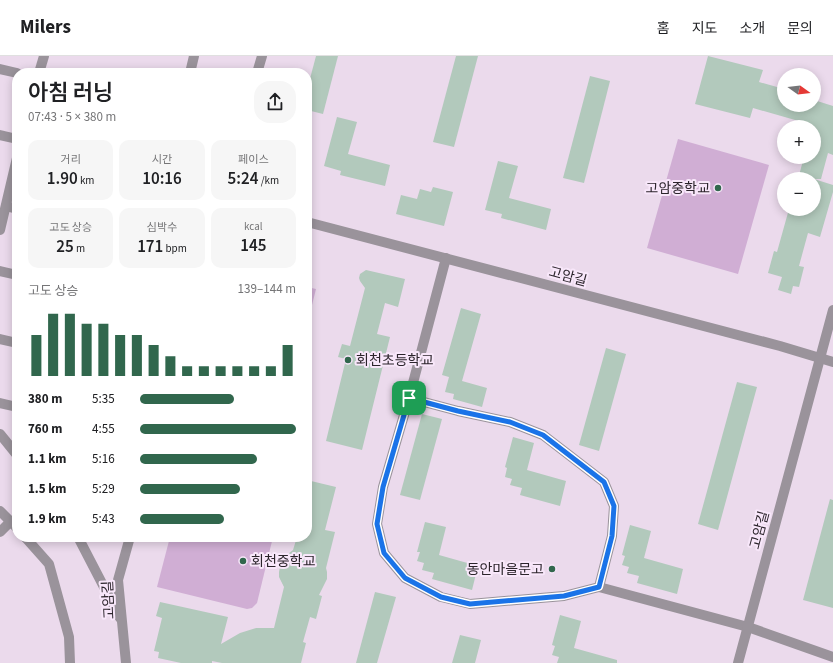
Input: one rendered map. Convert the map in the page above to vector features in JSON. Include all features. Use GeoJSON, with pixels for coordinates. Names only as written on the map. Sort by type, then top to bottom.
{"type":"FeatureCollection","features":[{"type":"Feature","properties":{"kind":"street"},"geometry":{"type":"LineString","coordinates":[[40,68],[44,56]]}},
{"type":"Feature","properties":{"kind":"street"},"geometry":{"type":"LineString","coordinates":[[191,68],[194,56]]}},
{"type":"Feature","properties":{"kind":"street"},"geometry":{"type":"LineString","coordinates":[[258,68],[262,56]]}},
{"type":"Feature","properties":{"kind":"street"},"geometry":{"type":"LineString","coordinates":[[0,69],[12,72]]}},
{"type":"Feature","properties":{"kind":"street"},"geometry":{"type":"LineString","coordinates":[[0,136],[12,138]]}},
{"type":"Feature","properties":{"kind":"street"},"geometry":{"type":"LineString","coordinates":[[0,230],[12,180]]}},
{"type":"Feature","properties":{"kind":"street"},"geometry":{"type":"LineString","coordinates":[[6,206],[12,208]]}},
{"type":"Feature","properties":{"kind":"street","name":"고암길"},"geometry":{"type":"LineString","coordinates":[[312,223],[780,346],[833,362]]}},
{"type":"Feature","properties":{"kind":"street"},"geometry":{"type":"LineString","coordinates":[[446,258],[409,398],[383,487],[377,524],[384,553],[405,578],[441,597],[470,604],[564,596],[599,587],[748,627],[833,657]]}},
{"type":"Feature","properties":{"kind":"street"},"geometry":{"type":"LineString","coordinates":[[0,271],[12,274]]}},
{"type":"Feature","properties":{"kind":"street","name":"고암길"},"geometry":{"type":"LineString","coordinates":[[738,663],[833,310]]}},
{"type":"Feature","properties":{"kind":"street"},"geometry":{"type":"LineString","coordinates":[[0,339],[12,342]]}},
{"type":"Feature","properties":{"kind":"street"},"geometry":{"type":"LineString","coordinates":[[409,398],[458,411],[510,422],[543,435],[604,482],[614,506],[612,536],[599,587]]}},
{"type":"Feature","properties":{"kind":"street"},"geometry":{"type":"LineString","coordinates":[[0,402],[12,406]]}},
{"type":"Feature","properties":{"kind":"street"},"geometry":{"type":"LineString","coordinates":[[0,434],[12,449]]}},
{"type":"Feature","properties":{"kind":"street"},"geometry":{"type":"LineString","coordinates":[[0,511],[12,522]]}},
{"type":"Feature","properties":{"kind":"street"},"geometry":{"type":"LineString","coordinates":[[0,532],[12,525]]}},
{"type":"Feature","properties":{"kind":"street"},"geometry":{"type":"LineString","coordinates":[[29,542],[49,564],[69,637],[70,663]]}},
{"type":"Feature","properties":{"kind":"street"},"geometry":{"type":"LineString","coordinates":[[81,542],[123,623]]}},
{"type":"Feature","properties":{"kind":"street","name":"고암길"},"geometry":{"type":"LineString","coordinates":[[126,663],[118,580],[129,542]]}},
{"type":"Feature","properties":{"kind":"shaded area"},"geometry":{"type":"Polygon","coordinates":[[[678,139],[769,165],[738,274],[647,248],[678,139]]]}},
{"type":"Feature","properties":{"kind":"shaded area"},"geometry":{"type":"Polygon","coordinates":[[[312,288],[316,289],[312,305],[312,288]]]}},
{"type":"Feature","properties":{"kind":"shaded area"},"geometry":{"type":"Polygon","coordinates":[[[169,542],[272,542],[257,603],[252,608],[247,609],[157,587],[169,542]]]}},
{"type":"Feature","properties":{"kind":"building"},"geometry":{"type":"Polygon","coordinates":[[[316,56],[338,56],[323,114],[312,111],[312,71],[316,56]]]}},
{"type":"Feature","properties":{"kind":"building"},"geometry":{"type":"Polygon","coordinates":[[[456,56],[478,56],[454,147],[433,142],[456,56]]]}},
{"type":"Feature","properties":{"kind":"building"},"geometry":{"type":"Polygon","coordinates":[[[708,56],[763,70],[759,82],[777,87],[777,112],[821,112],[821,102],[833,106],[833,155],[828,153],[821,179],[821,172],[800,172],[802,164],[821,164],[821,120],[795,120],[753,108],[750,118],[695,104],[708,56]]]}},
{"type":"Feature","properties":{"kind":"building"},"geometry":{"type":"Polygon","coordinates":[[[590,76],[610,81],[584,183],[563,178],[590,76]]]}},
{"type":"Feature","properties":{"kind":"building"},"geometry":{"type":"Polygon","coordinates":[[[337,117],[357,122],[348,154],[390,165],[385,186],[340,175],[341,171],[324,166],[337,117]]]}},
{"type":"Feature","properties":{"kind":"building"},"geometry":{"type":"Polygon","coordinates":[[[498,161],[518,166],[509,198],[551,209],[546,230],[501,218],[502,214],[485,210],[498,161]]]}},
{"type":"Feature","properties":{"kind":"building"},"geometry":{"type":"Polygon","coordinates":[[[821,181],[833,185],[833,192],[820,237],[808,233],[799,266],[804,267],[799,287],[793,286],[791,294],[778,290],[782,277],[768,273],[774,251],[777,252],[787,216],[821,216],[821,181]]]}},
{"type":"Feature","properties":{"kind":"building"},"geometry":{"type":"Polygon","coordinates":[[[433,187],[453,192],[444,226],[396,214],[401,195],[417,199],[420,189],[431,192],[433,187]]]}},
{"type":"Feature","properties":{"kind":"building"},"geometry":{"type":"Polygon","coordinates":[[[366,270],[405,279],[398,307],[385,303],[377,334],[390,337],[362,450],[326,441],[346,359],[338,357],[342,344],[350,346],[365,288],[359,278],[360,274],[366,270]]]}},
{"type":"Feature","properties":{"kind":"building"},"geometry":{"type":"Polygon","coordinates":[[[461,308],[481,314],[462,381],[487,388],[482,407],[453,399],[454,394],[445,392],[449,377],[442,375],[461,308]]]}},
{"type":"Feature","properties":{"kind":"building"},"geometry":{"type":"Polygon","coordinates":[[[606,348],[626,354],[599,451],[579,445],[606,348]]]}},
{"type":"Feature","properties":{"kind":"building"},"geometry":{"type":"Polygon","coordinates":[[[737,382],[757,387],[718,530],[698,524],[737,382]]]}},
{"type":"Feature","properties":{"kind":"building"},"geometry":{"type":"Polygon","coordinates":[[[422,414],[442,419],[420,500],[400,495],[422,414]]]}},
{"type":"Feature","properties":{"kind":"building"},"geometry":{"type":"Polygon","coordinates":[[[513,437],[534,443],[527,470],[566,481],[560,506],[520,495],[522,488],[510,485],[512,479],[505,477],[507,468],[505,467],[513,437]]]}},
{"type":"Feature","properties":{"kind":"building"},"geometry":{"type":"Polygon","coordinates":[[[312,481],[336,487],[325,530],[335,532],[326,568],[327,579],[319,595],[322,596],[316,619],[310,617],[303,642],[306,643],[301,663],[222,663],[212,661],[212,663],[181,663],[158,658],[159,652],[154,651],[162,618],[156,616],[160,602],[228,617],[221,644],[240,633],[256,628],[274,628],[284,587],[279,577],[281,561],[293,550],[295,542],[312,542],[312,481]]]}},
{"type":"Feature","properties":{"kind":"building"},"geometry":{"type":"Polygon","coordinates":[[[830,499],[833,500],[833,608],[803,600],[830,499]]]}},
{"type":"Feature","properties":{"kind":"building"},"geometry":{"type":"Polygon","coordinates":[[[425,522],[446,527],[439,555],[478,566],[472,590],[432,579],[434,573],[422,570],[424,563],[417,561],[420,552],[417,552],[425,522]]]}},
{"type":"Feature","properties":{"kind":"building"},"geometry":{"type":"Polygon","coordinates":[[[630,525],[651,531],[644,558],[683,569],[677,594],[637,583],[639,576],[627,573],[629,567],[622,565],[625,556],[622,555],[630,525]]]}},
{"type":"Feature","properties":{"kind":"building"},"geometry":{"type":"Polygon","coordinates":[[[375,592],[396,597],[377,663],[356,663],[375,592]]]}},
{"type":"Feature","properties":{"kind":"building"},"geometry":{"type":"Polygon","coordinates":[[[560,615],[581,621],[574,648],[617,660],[617,663],[557,663],[559,657],[552,655],[555,646],[552,645],[560,615]]]}},
{"type":"Feature","properties":{"kind":"building"},"geometry":{"type":"Polygon","coordinates":[[[460,635],[481,640],[475,663],[452,663],[460,635]]]}},
{"type":"Feature","properties":{"kind":"place","name":"고암중학교"},"geometry":{"type":"Point","coordinates":[718,188]}},
{"type":"Feature","properties":{"kind":"place","name":"회천초등학교"},"geometry":{"type":"Point","coordinates":[348,360]}},
{"type":"Feature","properties":{"kind":"place","name":"회천중학교"},"geometry":{"type":"Point","coordinates":[243,561]}},
{"type":"Feature","properties":{"kind":"place","name":"동안마을문고"},"geometry":{"type":"Point","coordinates":[552,569]}},
{"type":"Feature","properties":{"kind":"route"},"geometry":{"type":"LineString","coordinates":[[409,398],[458,411],[510,422],[543,435],[604,482],[614,506],[612,536],[599,587],[564,596],[470,604],[441,597],[405,578],[384,553],[377,524],[383,487],[409,398]]}}]}
